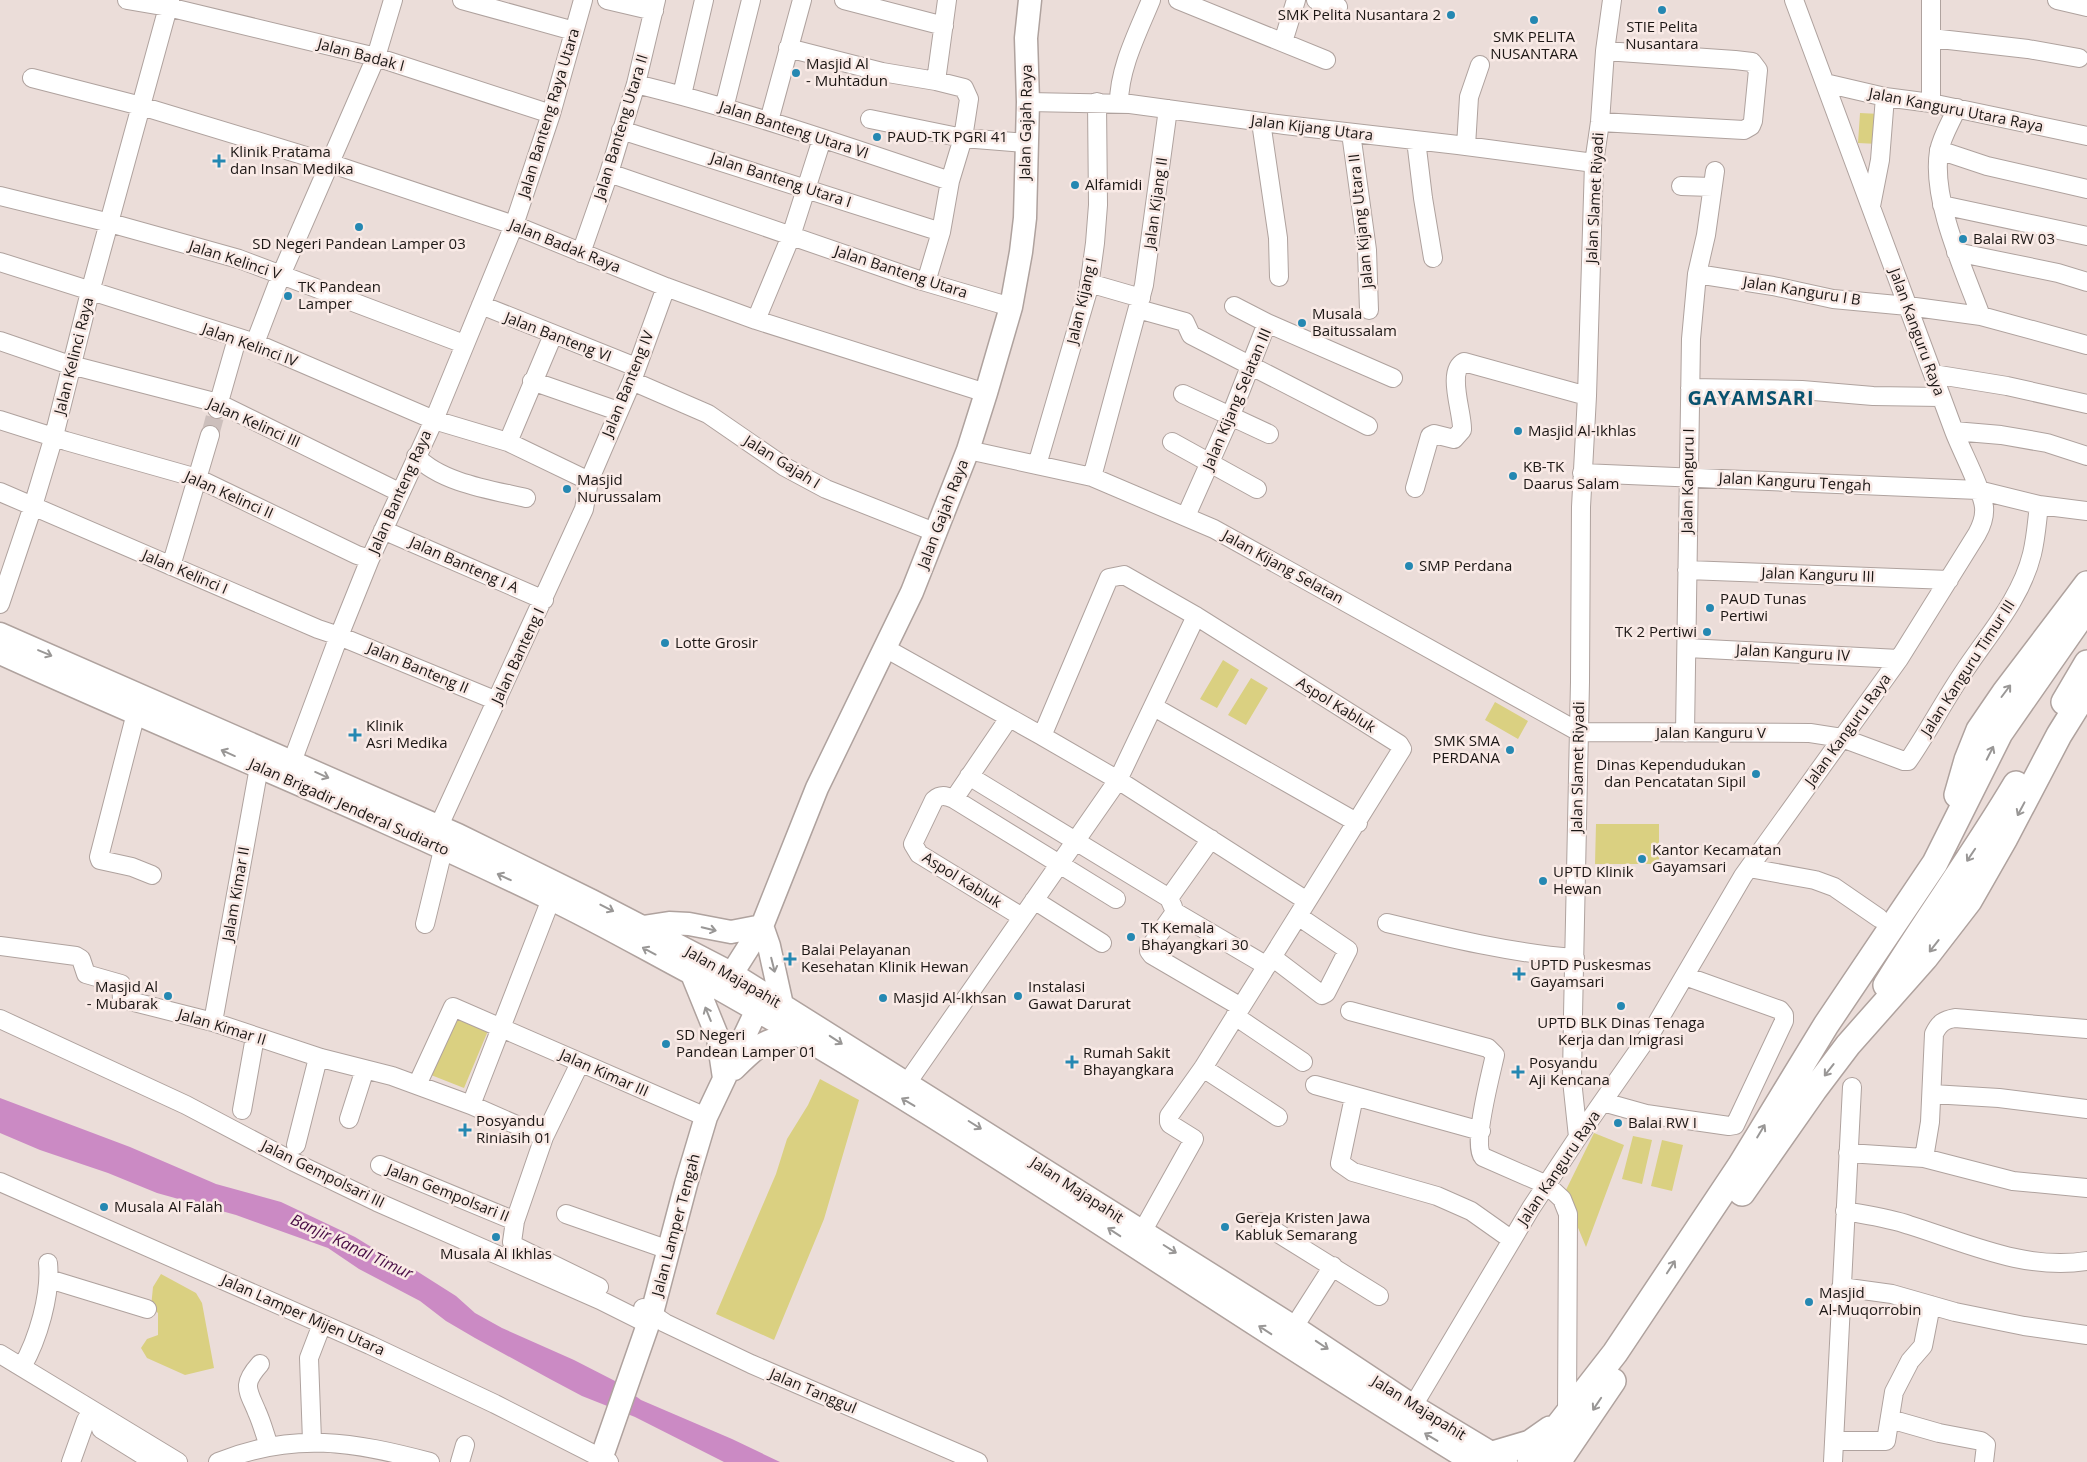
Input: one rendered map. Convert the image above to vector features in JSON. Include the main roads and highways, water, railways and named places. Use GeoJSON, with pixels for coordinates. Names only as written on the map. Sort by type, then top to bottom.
{"type":"FeatureCollection","features":[{"type":"Feature","properties":{"kind":"highway"},"geometry":{"type":"LineString","coordinates":[[1826,1025],[1855,960],[1879,918],[1944,822],[1957,796],[1967,760],[1984,723],[2084,595]]}},
{"type":"Feature","properties":{"kind":"highway"},"geometry":{"type":"LineString","coordinates":[[1558,1462],[1566,1435],[1615,1353],[1740,1166],[1826,1025],[1935,863],[2000,732],[2084,595]]}},
{"type":"Feature","properties":{"kind":"highway"},"geometry":{"type":"LineString","coordinates":[[1848,1045],[1920,930],[1993,823],[2087,663]]}},
{"type":"Feature","properties":{"kind":"highway"},"geometry":{"type":"LineString","coordinates":[[1530,1462],[1566,1435],[1814,1090],[1848,1045],[1926,958],[1969,901],[2005,838],[2059,735],[2087,690]]}},
{"type":"Feature","properties":{"kind":"highway"},"geometry":{"type":"LineString","coordinates":[[1491,1459],[1530,1443],[1566,1435]]}},
{"type":"Feature","properties":{"kind":"main road","name":"Jalan Gajah Raya"},"geometry":{"type":"LineString","coordinates":[[726,982],[762,926],[817,788],[912,592],[937,533],[968,450],[986,393],[1017,282],[1025,218],[1028,102],[1026,38],[1030,0]]}},
{"type":"Feature","properties":{"kind":"main road","name":"Jalan Brigadir Jenderal Sudiarto"},"geometry":{"type":"LineString","coordinates":[[0,634],[186,725],[259,767],[551,899],[692,974]]}},
{"type":"Feature","properties":{"kind":"main road","name":"Jalan Brigadir Jenderal Sudiarto"},"geometry":{"type":"LineString","coordinates":[[0,653],[136,713],[186,725],[292,762],[467,840],[643,927]]}},
{"type":"Feature","properties":{"kind":"main road"},"geometry":{"type":"LineString","coordinates":[[643,927],[669,922],[731,932],[762,926],[769,946],[768,1003]]}},
{"type":"Feature","properties":{"kind":"main road","name":"Jalan Majapahit"},"geometry":{"type":"LineString","coordinates":[[643,927],[726,982],[768,1003],[908,1083],[1019,1161],[1395,1415],[1491,1459]]}},
{"type":"Feature","properties":{"kind":"main road"},"geometry":{"type":"LineString","coordinates":[[692,974],[718,1038],[724,1078]]}},
{"type":"Feature","properties":{"kind":"main road","name":"Jalan Majapahit"},"geometry":{"type":"LineString","coordinates":[[692,974],[726,982]]}},
{"type":"Feature","properties":{"kind":"main road","name":"Jalan Majapahit"},"geometry":{"type":"LineString","coordinates":[[768,1003],[798,1035],[1142,1232],[1294,1326],[1491,1459]]}},
{"type":"Feature","properties":{"kind":"main road","name":"Jalan Lamper Tengah"},"geometry":{"type":"LineString","coordinates":[[604,1457],[647,1326],[706,1117],[724,1078],[768,1003]]}},
{"type":"Feature","properties":{"kind":"main road"},"geometry":{"type":"LineString","coordinates":[[724,1078],[758,1046],[777,1037],[798,1035]]}},
{"type":"Feature","properties":{"kind":"water","name":"Banjir Kanal Timur"},"geometry":{"type":"Polygon","coordinates":[[[0,1098],[130,1147],[216,1184],[281,1202],[355,1237],[399,1264],[415,1270],[456,1296],[475,1313],[502,1328],[574,1360],[615,1381],[641,1400],[780,1462],[724,1462],[635,1417],[582,1396],[550,1379],[446,1321],[420,1301],[359,1269],[328,1248],[236,1215],[157,1193],[108,1173],[40,1150],[0,1133],[0,1098]]]}},
{"type":"Feature","properties":{"kind":"tunnel"},"geometry":{"type":"LineString","coordinates":[[210,435],[217,409]]}},
{"type":"Feature","properties":{"kind":"place","name":"STIE Pelita Nusantara"},"geometry":{"type":"Point","coordinates":[1662,10]}},
{"type":"Feature","properties":{"kind":"place","name":"SMK Pelita Nusantara 2"},"geometry":{"type":"Point","coordinates":[1451,15]}},
{"type":"Feature","properties":{"kind":"place","name":"SMK PELITA NUSANTARA"},"geometry":{"type":"Point","coordinates":[1534,20]}},
{"type":"Feature","properties":{"kind":"place","name":"Masjid Al - Muhtadun"},"geometry":{"type":"Point","coordinates":[796,73]}},
{"type":"Feature","properties":{"kind":"place","name":"PAUD-TK PGRI 41"},"geometry":{"type":"Point","coordinates":[877,137]}},
{"type":"Feature","properties":{"kind":"place","name":"Klinik Pratama dan Insan Medika"},"geometry":{"type":"Point","coordinates":[219,161]}},
{"type":"Feature","properties":{"kind":"place","name":"Alfamidi"},"geometry":{"type":"Point","coordinates":[1075,185]}},
{"type":"Feature","properties":{"kind":"place","name":"SD Negeri Pandean Lamper 03"},"geometry":{"type":"Point","coordinates":[359,227]}},
{"type":"Feature","properties":{"kind":"place","name":"Balai RW 03"},"geometry":{"type":"Point","coordinates":[1963,239]}},
{"type":"Feature","properties":{"kind":"place","name":"TK Pandean Lamper"},"geometry":{"type":"Point","coordinates":[288,296]}},
{"type":"Feature","properties":{"kind":"place","name":"Musala Baitussalam"},"geometry":{"type":"Point","coordinates":[1302,323]}},
{"type":"Feature","properties":{"kind":"place","name":"Masjid Al-Ikhlas"},"geometry":{"type":"Point","coordinates":[1518,431]}},
{"type":"Feature","properties":{"kind":"place","name":"KB-TK Daarus Salam"},"geometry":{"type":"Point","coordinates":[1513,476]}},
{"type":"Feature","properties":{"kind":"place","name":"Masjid Nurussalam"},"geometry":{"type":"Point","coordinates":[567,489]}},
{"type":"Feature","properties":{"kind":"place","name":"SMP Perdana"},"geometry":{"type":"Point","coordinates":[1409,566]}},
{"type":"Feature","properties":{"kind":"place","name":"PAUD Tunas Pertiwi"},"geometry":{"type":"Point","coordinates":[1710,608]}},
{"type":"Feature","properties":{"kind":"place","name":"TK 2 Pertiwi"},"geometry":{"type":"Point","coordinates":[1707,632]}},
{"type":"Feature","properties":{"kind":"place","name":"Lotte Grosir"},"geometry":{"type":"Point","coordinates":[665,643]}},
{"type":"Feature","properties":{"kind":"place","name":"Klinik Asri Medika"},"geometry":{"type":"Point","coordinates":[355,735]}},
{"type":"Feature","properties":{"kind":"place","name":"SMK SMA PERDANA"},"geometry":{"type":"Point","coordinates":[1510,750]}},
{"type":"Feature","properties":{"kind":"place","name":"Dinas Kependudukan dan Pencatatan Sipil"},"geometry":{"type":"Point","coordinates":[1756,774]}},
{"type":"Feature","properties":{"kind":"place","name":"Kantor Kecamatan Gayamsari"},"geometry":{"type":"Point","coordinates":[1642,859]}},
{"type":"Feature","properties":{"kind":"place","name":"UPTD Klinik Hewan"},"geometry":{"type":"Point","coordinates":[1543,881]}},
{"type":"Feature","properties":{"kind":"place","name":"TK Kemala Bhayangkari 30"},"geometry":{"type":"Point","coordinates":[1131,937]}},
{"type":"Feature","properties":{"kind":"place","name":"Balai Pelayanan Kesehatan Klinik Hewan"},"geometry":{"type":"Point","coordinates":[790,959]}},
{"type":"Feature","properties":{"kind":"place","name":"UPTD Puskesmas Gayamsari"},"geometry":{"type":"Point","coordinates":[1519,974]}},
{"type":"Feature","properties":{"kind":"place","name":"Masjid Al - Mubarak"},"geometry":{"type":"Point","coordinates":[168,996]}},
{"type":"Feature","properties":{"kind":"place","name":"Instalasi Gawat Darurat"},"geometry":{"type":"Point","coordinates":[1018,996]}},
{"type":"Feature","properties":{"kind":"place","name":"Masjid Al-Ikhsan"},"geometry":{"type":"Point","coordinates":[883,998]}},
{"type":"Feature","properties":{"kind":"place","name":"UPTD BLK Dinas Tenaga Kerja dan Imigrasi"},"geometry":{"type":"Point","coordinates":[1621,1006]}},
{"type":"Feature","properties":{"kind":"place","name":"SD Negeri Pandean Lamper 01"},"geometry":{"type":"Point","coordinates":[666,1044]}},
{"type":"Feature","properties":{"kind":"place","name":"Rumah Sakit Bhayangkara"},"geometry":{"type":"Point","coordinates":[1072,1062]}},
{"type":"Feature","properties":{"kind":"place","name":"Posyandu Aji Kencana"},"geometry":{"type":"Point","coordinates":[1518,1072]}},
{"type":"Feature","properties":{"kind":"place","name":"Balai RW I"},"geometry":{"type":"Point","coordinates":[1618,1123]}},
{"type":"Feature","properties":{"kind":"place","name":"Posyandu Riniasih 01"},"geometry":{"type":"Point","coordinates":[465,1130]}},
{"type":"Feature","properties":{"kind":"place","name":"Musala Al Falah"},"geometry":{"type":"Point","coordinates":[104,1207]}},
{"type":"Feature","properties":{"kind":"place","name":"Gereja Kristen Jawa Kabluk Semarang"},"geometry":{"type":"Point","coordinates":[1225,1227]}},
{"type":"Feature","properties":{"kind":"place","name":"Musala Al Ikhlas"},"geometry":{"type":"Point","coordinates":[496,1237]}},
{"type":"Feature","properties":{"kind":"place","name":"Masjid Al-Muqorrobin"},"geometry":{"type":"Point","coordinates":[1809,1302]}},
{"type":"Feature","properties":{"kind":"district","name":"GAYAMSARI"},"geometry":{"type":"Point","coordinates":[1751,398]}}]}
